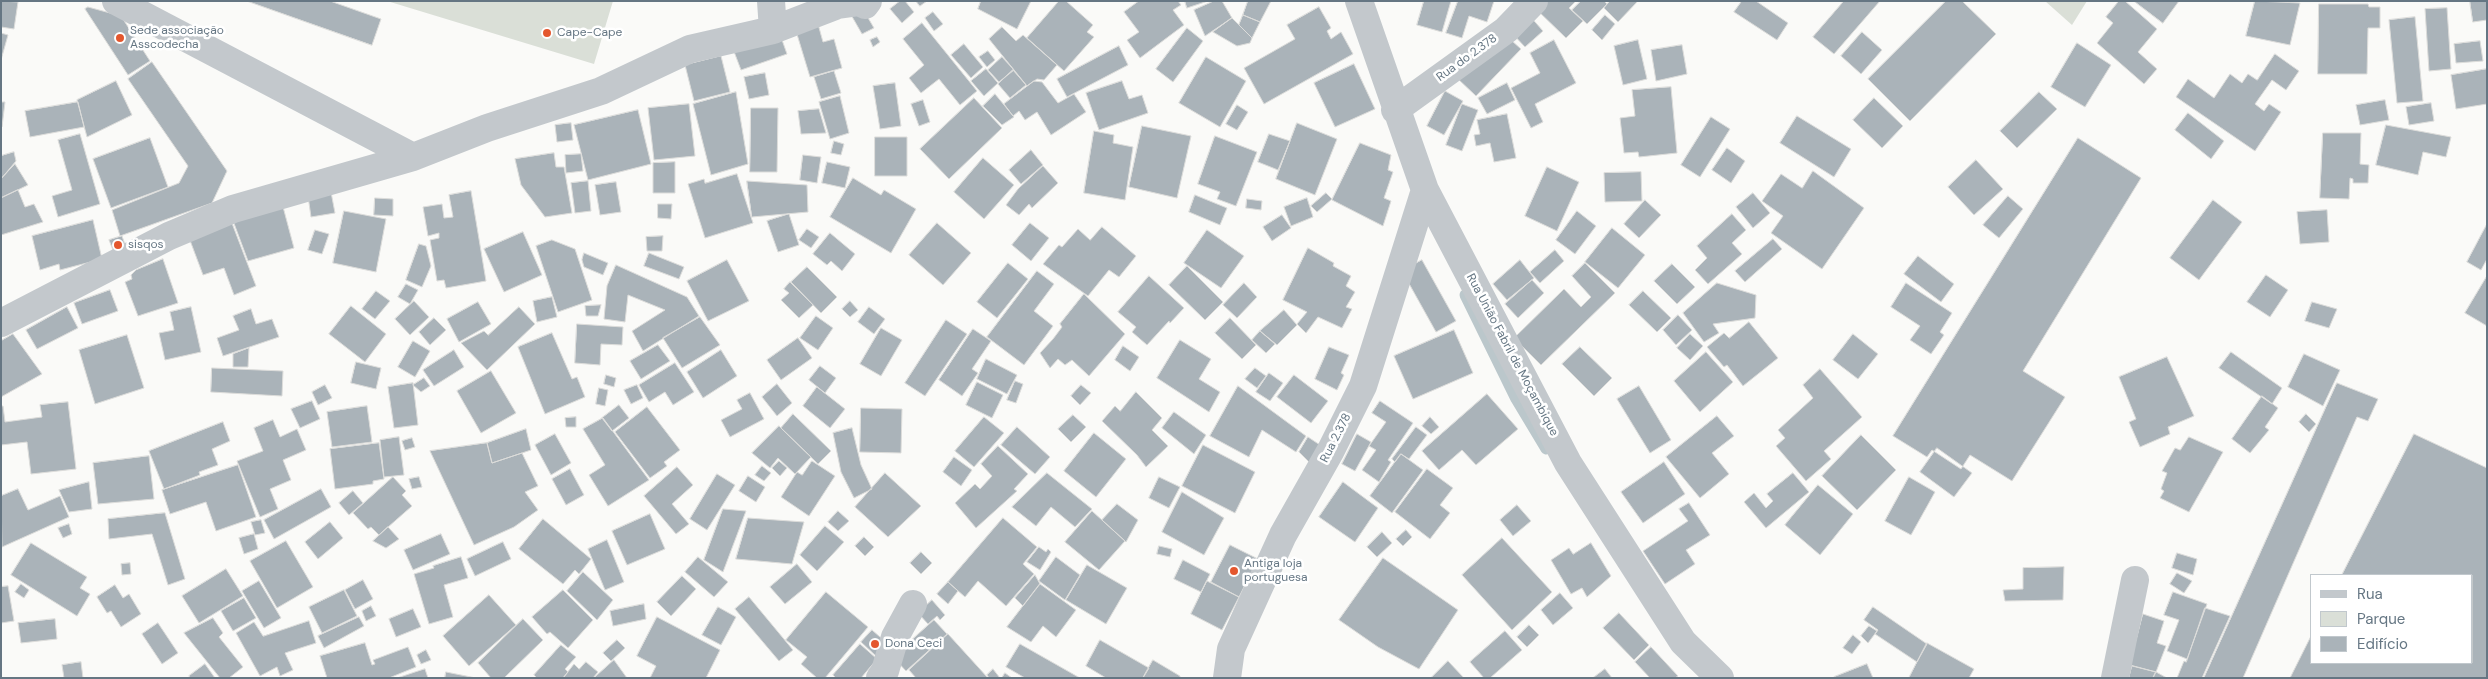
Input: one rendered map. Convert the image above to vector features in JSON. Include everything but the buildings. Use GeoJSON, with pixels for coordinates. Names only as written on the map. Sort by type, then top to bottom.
{"type":"FeatureCollection","features":[{"type":"Feature","properties":{"kind":"street"},"geometry":{"type":"LineString","coordinates":[[116,1],[413,157]]}},
{"type":"Feature","properties":{"kind":"street"},"geometry":{"type":"LineString","coordinates":[[771,1],[773,30]]}},
{"type":"Feature","properties":{"kind":"street"},"geometry":{"type":"LineString","coordinates":[[1,323],[169,236],[233,209],[413,157],[487,128],[601,90],[690,49],[773,30],[838,5],[860,2],[865,4],[868,1]]}},
{"type":"Feature","properties":{"kind":"street","name":"Rua União Fabril de Moçambique"},"geometry":{"type":"LineString","coordinates":[[1359,1],[1395,110],[1425,190],[1568,463],[1683,642],[1720,678]]}},
{"type":"Feature","properties":{"kind":"street","name":"Rua do 2.378"},"geometry":{"type":"LineString","coordinates":[[1395,110],[1506,30],[1534,1]]}},
{"type":"Feature","properties":{"kind":"street","name":"Rua 2.378"},"geometry":{"type":"LineString","coordinates":[[1227,678],[1231,649],[1279,543],[1331,450],[1363,386],[1425,190]]}},
{"type":"Feature","properties":{"kind":"street"},"geometry":{"type":"LineString","coordinates":[[2115,678],[2135,580]]}},
{"type":"Feature","properties":{"kind":"street"},"geometry":{"type":"LineString","coordinates":[[885,676],[895,637],[914,604]]}},
{"type":"Feature","properties":{"kind":"green space","name":"Cape-Cape"},"geometry":{"type":"Polygon","coordinates":[[[387,1],[613,1],[594,64],[387,1]]]}},
{"type":"Feature","properties":{"kind":"green space"},"geometry":{"type":"Polygon","coordinates":[[[2045,1],[2087,1],[2072,25],[2045,1]]]}},
{"type":"Feature","properties":{"kind":"waterway"},"geometry":{"type":"LineString","coordinates":[[1465,295],[1516,399],[1546,449]]}},
{"type":"Feature","properties":{"kind":"place","name":"Cape-Cape"},"geometry":{"type":"Point","coordinates":[547,33]}},
{"type":"Feature","properties":{"kind":"place","name":"Sede associação Asscodecha"},"geometry":{"type":"Point","coordinates":[120,38]}},
{"type":"Feature","properties":{"kind":"place","name":"sisqos"},"geometry":{"type":"Point","coordinates":[118,245]}},
{"type":"Feature","properties":{"kind":"place","name":"Antiga loja portuguesa"},"geometry":{"type":"Point","coordinates":[1234,571]}},
{"type":"Feature","properties":{"kind":"place","name":"Dona Ceci"},"geometry":{"type":"Point","coordinates":[875,644]}}]}
